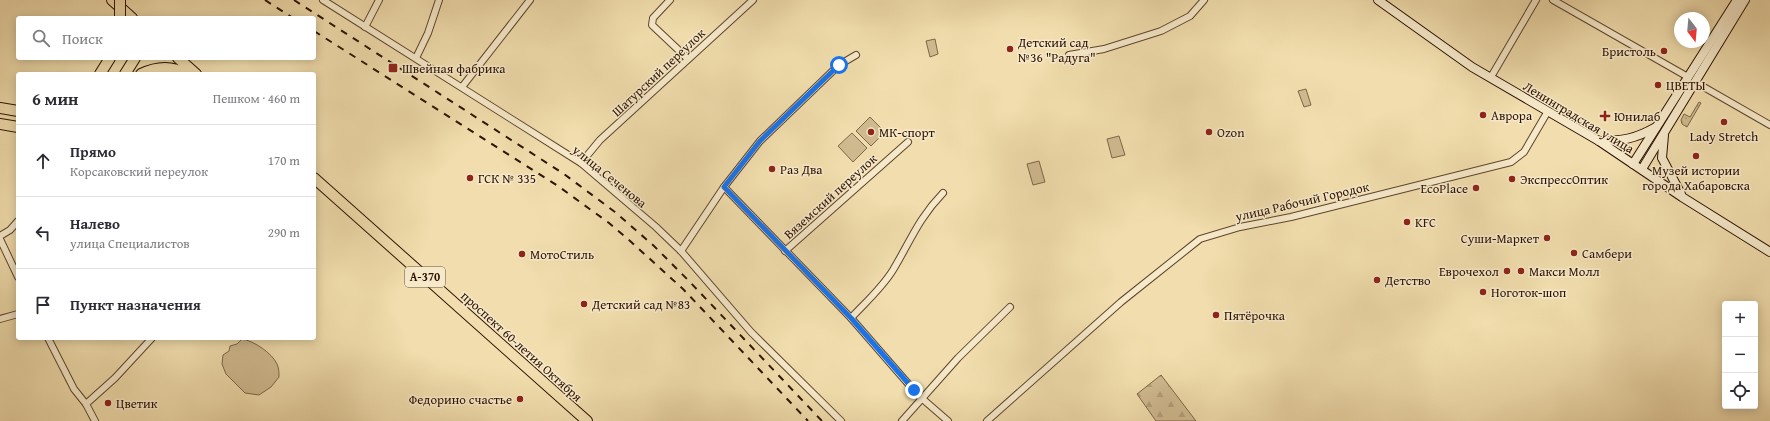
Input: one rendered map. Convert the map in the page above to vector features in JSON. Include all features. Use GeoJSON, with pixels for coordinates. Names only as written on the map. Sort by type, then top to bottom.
{"type":"FeatureCollection","features":[{"type":"Feature","properties":{"kind":"highway"},"geometry":{"type":"LineString","coordinates":[[112,0],[127,16]]}},
{"type":"Feature","properties":{"kind":"highway"},"geometry":{"type":"LineString","coordinates":[[120,0],[128,16]]}},
{"type":"Feature","properties":{"kind":"highway"},"geometry":{"type":"LineString","coordinates":[[101,72],[109,60]]}},
{"type":"Feature","properties":{"kind":"highway"},"geometry":{"type":"LineString","coordinates":[[126,72],[134,60]]}},
{"type":"Feature","properties":{"kind":"highway"},"geometry":{"type":"LineString","coordinates":[[180,60],[194,72]]}},
{"type":"Feature","properties":{"kind":"highway"},"geometry":{"type":"LineString","coordinates":[[147,72],[163,67],[175,68],[184,72]]}},
{"type":"Feature","properties":{"kind":"highway"},"geometry":{"type":"LineString","coordinates":[[4,109],[16,111]]}},
{"type":"Feature","properties":{"kind":"highway"},"geometry":{"type":"LineString","coordinates":[[0,124],[16,127]]}},
{"type":"Feature","properties":{"kind":"highway","name":"проспект 60-летия Октября"},"geometry":{"type":"LineString","coordinates":[[316,180],[587,421]]}},
{"type":"Feature","properties":{"kind":"main road","name":"Ленинградская улица"},"geometry":{"type":"LineString","coordinates":[[1378,0],[1472,67],[1599,141],[1682,197],[1770,252]]}},
{"type":"Feature","properties":{"kind":"main road"},"geometry":{"type":"LineString","coordinates":[[1692,80],[1737,0]]}},
{"type":"Feature","properties":{"kind":"main road"},"geometry":{"type":"LineString","coordinates":[[1634,164],[1661,128],[1744,0]]}},
{"type":"Feature","properties":{"kind":"main road"},"geometry":{"type":"LineString","coordinates":[[1599,141],[1618,141],[1639,136],[1661,128]]}},
{"type":"Feature","properties":{"kind":"main road"},"geometry":{"type":"LineString","coordinates":[[1642,169],[1661,128]]}},
{"type":"Feature","properties":{"kind":"main road"},"geometry":{"type":"LineString","coordinates":[[1661,128],[1662,158],[1682,197]]}},
{"type":"Feature","properties":{"kind":"street","name":"улица Сеченова"},"geometry":{"type":"LineString","coordinates":[[323,0],[581,164],[656,227],[681,251],[751,332],[841,421]]}},
{"type":"Feature","properties":{"kind":"street"},"geometry":{"type":"LineString","coordinates":[[365,27],[379,0]]}},
{"type":"Feature","properties":{"kind":"street"},"geometry":{"type":"LineString","coordinates":[[416,58],[428,33],[439,0]]}},
{"type":"Feature","properties":{"kind":"street"},"geometry":{"type":"LineString","coordinates":[[462,87],[530,0]]}},
{"type":"Feature","properties":{"kind":"street"},"geometry":{"type":"LineString","coordinates":[[670,0],[653,18],[652,25],[688,59]]}},
{"type":"Feature","properties":{"kind":"street","name":"Шатурский переулок"},"geometry":{"type":"LineString","coordinates":[[581,164],[600,140],[753,0]]}},
{"type":"Feature","properties":{"kind":"street"},"geometry":{"type":"LineString","coordinates":[[1069,55],[1104,49],[1161,31],[1190,16],[1204,0]]}},
{"type":"Feature","properties":{"kind":"street"},"geometry":{"type":"LineString","coordinates":[[1491,78],[1536,0]]}},
{"type":"Feature","properties":{"kind":"street"},"geometry":{"type":"LineString","coordinates":[[1553,0],[1770,125]]}},
{"type":"Feature","properties":{"kind":"street"},"geometry":{"type":"LineString","coordinates":[[681,251],[724,187],[760,141],[839,65],[856,55]]}},
{"type":"Feature","properties":{"kind":"street","name":"улица Рабочий Городок"},"geometry":{"type":"LineString","coordinates":[[986,421],[1072,347],[1121,302],[1200,239],[1240,227],[1292,217],[1511,162],[1524,152],[1548,111]]}},
{"type":"Feature","properties":{"kind":"street","name":"Вяземский переулок"},"geometry":{"type":"LineString","coordinates":[[785,251],[908,142]]}},
{"type":"Feature","properties":{"kind":"street"},"geometry":{"type":"LineString","coordinates":[[724,187],[851,318],[922,399],[948,421]]}},
{"type":"Feature","properties":{"kind":"street"},"geometry":{"type":"LineString","coordinates":[[851,318],[888,278],[916,226],[943,193]]}},
{"type":"Feature","properties":{"kind":"street"},"geometry":{"type":"LineString","coordinates":[[16,223],[0,238],[16,273]]}},
{"type":"Feature","properties":{"kind":"street"},"geometry":{"type":"LineString","coordinates":[[902,421],[958,358],[1010,307]]}},
{"type":"Feature","properties":{"kind":"street"},"geometry":{"type":"LineString","coordinates":[[0,319],[16,315]]}},
{"type":"Feature","properties":{"kind":"street"},"geometry":{"type":"LineString","coordinates":[[49,340],[74,389],[86,404],[95,421]]}},
{"type":"Feature","properties":{"kind":"street"},"geometry":{"type":"LineString","coordinates":[[86,404],[115,378],[150,340]]}},
{"type":"Feature","properties":{"kind":"green space"},"geometry":{"type":"Polygon","coordinates":[[[935,39],[938,54],[930,57],[926,41],[935,39]]]}},
{"type":"Feature","properties":{"kind":"green space"},"geometry":{"type":"Polygon","coordinates":[[[1306,89],[1311,105],[1304,107],[1298,91],[1306,89]]]}},
{"type":"Feature","properties":{"kind":"green space"},"geometry":{"type":"Polygon","coordinates":[[[1699,102],[1701,103],[1687,127],[1682,124],[1681,120],[1684,114],[1690,117],[1699,102]]]}},
{"type":"Feature","properties":{"kind":"green space","name":"МК-спорт"},"geometry":{"type":"Polygon","coordinates":[[[870,117],[885,132],[871,146],[856,131],[870,117]]]}},
{"type":"Feature","properties":{"kind":"green space"},"geometry":{"type":"Polygon","coordinates":[[[852,133],[867,148],[853,162],[838,146],[852,133]]]}},
{"type":"Feature","properties":{"kind":"green space"},"geometry":{"type":"Polygon","coordinates":[[[1119,136],[1125,155],[1112,158],[1107,139],[1119,136]]]}},
{"type":"Feature","properties":{"kind":"green space"},"geometry":{"type":"Polygon","coordinates":[[[1039,161],[1045,182],[1033,185],[1027,164],[1039,161]]]}},
{"type":"Feature","properties":{"kind":"green space"},"geometry":{"type":"Polygon","coordinates":[[[241,340],[252,342],[267,352],[277,364],[279,377],[271,387],[259,395],[245,393],[226,374],[222,364],[223,355],[229,351],[230,346],[237,344],[241,340]]]}},
{"type":"Feature","properties":{"kind":"green space"},"geometry":{"type":"Polygon","coordinates":[[[1161,375],[1196,421],[1156,421],[1137,394],[1161,375]]]}},
{"type":"Feature","properties":{"kind":"railway"},"geometry":{"type":"LineString","coordinates":[[265,0],[290,16]]}},
{"type":"Feature","properties":{"kind":"railway"},"geometry":{"type":"LineString","coordinates":[[294,0],[564,174],[615,212],[654,246],[689,281],[822,421]]}},
{"type":"Feature","properties":{"kind":"railway"},"geometry":{"type":"LineString","coordinates":[[316,32],[558,186],[609,223],[683,289],[808,421]]}},
{"type":"Feature","properties":{"kind":"place","name":"Детский сад №36 \"Радуга\""},"geometry":{"type":"Point","coordinates":[1010,49]}},
{"type":"Feature","properties":{"kind":"place","name":"Бристоль"},"geometry":{"type":"Point","coordinates":[1664,51]}},
{"type":"Feature","properties":{"kind":"place","name":"Швейная фабрика"},"geometry":{"type":"Point","coordinates":[393,68]}},
{"type":"Feature","properties":{"kind":"place","name":"ЦВЕТЫ"},"geometry":{"type":"Point","coordinates":[1658,85]}},
{"type":"Feature","properties":{"kind":"place","name":"Аврора"},"geometry":{"type":"Point","coordinates":[1483,115]}},
{"type":"Feature","properties":{"kind":"place","name":"Юнилаб"},"geometry":{"type":"Point","coordinates":[1605,116]}},
{"type":"Feature","properties":{"kind":"place","name":"Lady Stretch"},"geometry":{"type":"Point","coordinates":[1724,122]}},
{"type":"Feature","properties":{"kind":"place","name":"МК-спорт"},"geometry":{"type":"Point","coordinates":[871,132]}},
{"type":"Feature","properties":{"kind":"place","name":"Ozon"},"geometry":{"type":"Point","coordinates":[1209,132]}},
{"type":"Feature","properties":{"kind":"place","name":"Музей истории города Хабаровска"},"geometry":{"type":"Point","coordinates":[1696,156]}},
{"type":"Feature","properties":{"kind":"place","name":"Раз Два"},"geometry":{"type":"Point","coordinates":[772,169]}},
{"type":"Feature","properties":{"kind":"place","name":"ГСК № 335"},"geometry":{"type":"Point","coordinates":[470,178]}},
{"type":"Feature","properties":{"kind":"place","name":"ЭкспрессОптик"},"geometry":{"type":"Point","coordinates":[1512,179]}},
{"type":"Feature","properties":{"kind":"place","name":"EcoPlace"},"geometry":{"type":"Point","coordinates":[1476,188]}},
{"type":"Feature","properties":{"kind":"place","name":"KFC"},"geometry":{"type":"Point","coordinates":[1407,222]}},
{"type":"Feature","properties":{"kind":"place","name":"Суши-Маркет"},"geometry":{"type":"Point","coordinates":[1547,238]}},
{"type":"Feature","properties":{"kind":"place","name":"Самбери"},"geometry":{"type":"Point","coordinates":[1574,253]}},
{"type":"Feature","properties":{"kind":"place","name":"МотоСтиль"},"geometry":{"type":"Point","coordinates":[522,254]}},
{"type":"Feature","properties":{"kind":"place","name":"Еврочехол"},"geometry":{"type":"Point","coordinates":[1507,271]}},
{"type":"Feature","properties":{"kind":"place","name":"Макси Молл"},"geometry":{"type":"Point","coordinates":[1521,271]}},
{"type":"Feature","properties":{"kind":"place","name":"Детство"},"geometry":{"type":"Point","coordinates":[1377,280]}},
{"type":"Feature","properties":{"kind":"place","name":"Ноготок-шоп"},"geometry":{"type":"Point","coordinates":[1483,292]}},
{"type":"Feature","properties":{"kind":"place","name":"Детский сад №83"},"geometry":{"type":"Point","coordinates":[584,304]}},
{"type":"Feature","properties":{"kind":"place","name":"Пятёрочка"},"geometry":{"type":"Point","coordinates":[1216,315]}},
{"type":"Feature","properties":{"kind":"place","name":"Федорино счастье"},"geometry":{"type":"Point","coordinates":[520,399]}},
{"type":"Feature","properties":{"kind":"place","name":"Цветик"},"geometry":{"type":"Point","coordinates":[108,403]}},
{"type":"Feature","properties":{"kind":"route"},"geometry":{"type":"LineString","coordinates":[[839,65],[820,85],[760,141],[724,187],[817,285],[851,318],[914,390]]}}]}
